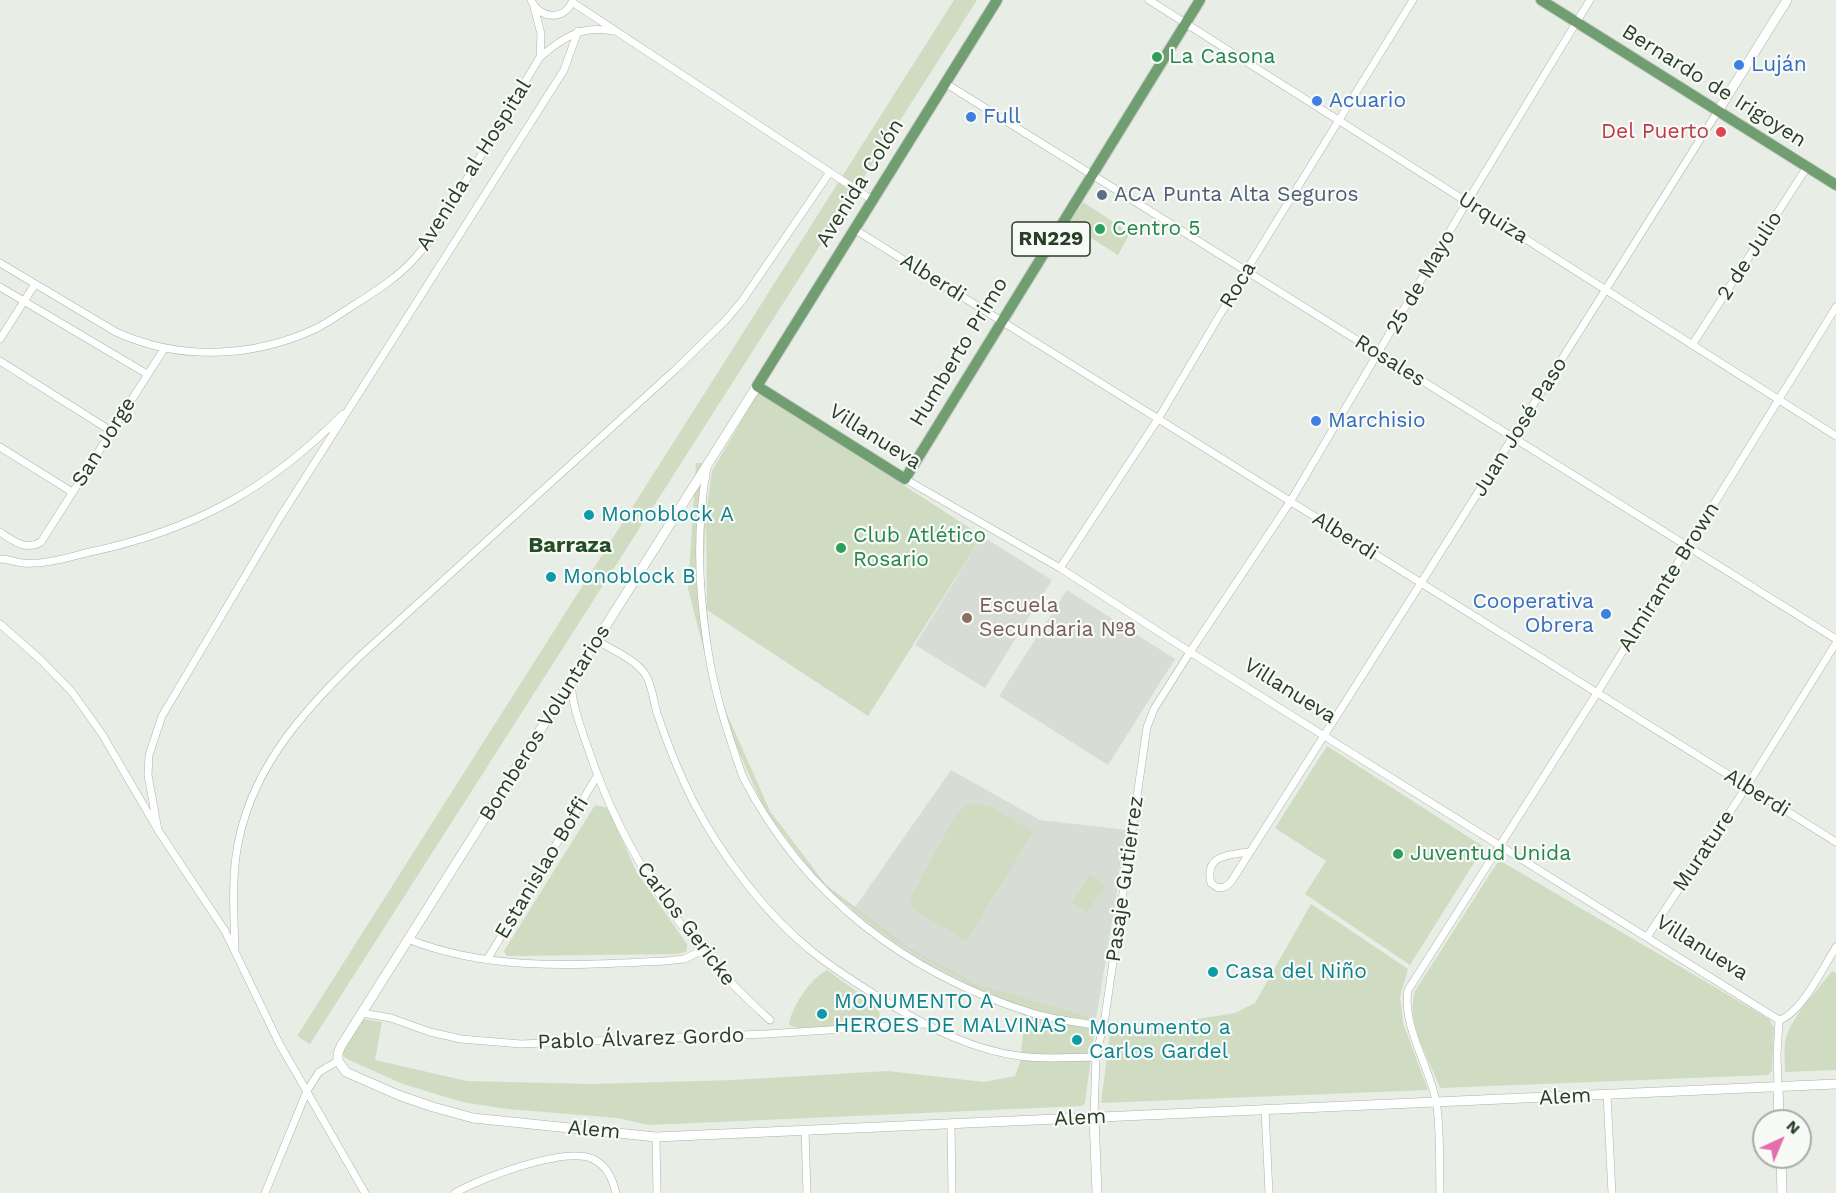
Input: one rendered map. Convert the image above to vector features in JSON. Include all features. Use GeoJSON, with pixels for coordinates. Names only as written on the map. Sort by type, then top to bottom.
{"type":"FeatureCollection","features":[{"type":"Feature","properties":{"kind":"main road","name":"Avenida Colón"},"geometry":{"type":"LineString","coordinates":[[757,386],[997,0]]}},
{"type":"Feature","properties":{"kind":"main road","name":"Humberto Primo"},"geometry":{"type":"LineString","coordinates":[[905,479],[1200,0]]}},
{"type":"Feature","properties":{"kind":"main road","name":"Bernardo de Irigoyen"},"geometry":{"type":"LineString","coordinates":[[1541,0],[1836,185]]}},
{"type":"Feature","properties":{"kind":"main road","name":"Juan José Paso"},"geometry":{"type":"LineString","coordinates":[[1718,111],[1787,0]]}},
{"type":"Feature","properties":{"kind":"main road","name":"Bomberos Voluntarios"},"geometry":{"type":"LineString","coordinates":[[338,1061],[339,1049],[757,386]]}},
{"type":"Feature","properties":{"kind":"main road","name":"Villanueva"},"geometry":{"type":"LineString","coordinates":[[757,386],[905,479]]}},
{"type":"Feature","properties":{"kind":"main road","name":"Alem"},"geometry":{"type":"LineString","coordinates":[[338,1061],[346,1072],[398,1095],[473,1118],[656,1137],[1836,1084]]}},
{"type":"Feature","properties":{"kind":"main road"},"geometry":{"type":"LineString","coordinates":[[1778,1087],[1779,1109]]}},
{"type":"Feature","properties":{"kind":"main road"},"geometry":{"type":"LineString","coordinates":[[1094,1118],[1097,1193]]}},
{"type":"Feature","properties":{"kind":"main road"},"geometry":{"type":"LineString","coordinates":[[1781,1169],[1782,1193]]}},
{"type":"Feature","properties":{"kind":"street","name":"Urquiza"},"geometry":{"type":"LineString","coordinates":[[1149,0],[1836,436]]}},
{"type":"Feature","properties":{"kind":"street","name":"Roca"},"geometry":{"type":"LineString","coordinates":[[1060,568],[1158,419],[1413,0]]}},
{"type":"Feature","properties":{"kind":"street","name":"25 de Mayo"},"geometry":{"type":"LineString","coordinates":[[1190,652],[1290,502],[1467,202],[1590,0]]}},
{"type":"Feature","properties":{"kind":"street"},"geometry":{"type":"LineString","coordinates":[[533,3],[541,13],[553,16],[566,11],[573,1],[872,200]]}},
{"type":"Feature","properties":{"kind":"street","name":"Avenida al Hospital"},"geometry":{"type":"LineString","coordinates":[[0,263],[116,332],[133,340],[164,349],[219,353],[284,340],[316,328],[387,284],[417,256],[437,230],[540,57],[541,34],[533,3]]}},
{"type":"Feature","properties":{"kind":"street"},"geometry":{"type":"LineString","coordinates":[[540,57],[565,37],[578,31],[598,28],[615,31]]}},
{"type":"Feature","properties":{"kind":"street"},"geometry":{"type":"LineString","coordinates":[[158,830],[148,775],[149,755],[162,716],[279,519],[564,70],[578,31]]}},
{"type":"Feature","properties":{"kind":"street","name":"Rosales"},"geometry":{"type":"LineString","coordinates":[[945,83],[1836,641]]}},
{"type":"Feature","properties":{"kind":"street","name":"Juan José Paso"},"geometry":{"type":"LineString","coordinates":[[1249,852],[1219,858],[1211,865],[1208,874],[1211,883],[1218,888],[1230,882],[1513,438],[1718,111]]}},
{"type":"Feature","properties":{"kind":"street","name":"2 de Julio"},"geometry":{"type":"LineString","coordinates":[[1692,345],[1807,167]]}},
{"type":"Feature","properties":{"kind":"street"},"geometry":{"type":"LineString","coordinates":[[235,948],[234,875],[246,810],[264,770],[287,735],[317,698],[359,657],[676,369],[725,321],[758,279],[830,172]]}},
{"type":"Feature","properties":{"kind":"street","name":"Alberdi"},"geometry":{"type":"LineString","coordinates":[[854,229],[1836,842]]}},
{"type":"Feature","properties":{"kind":"street"},"geometry":{"type":"LineString","coordinates":[[0,339],[35,284]]}},
{"type":"Feature","properties":{"kind":"street"},"geometry":{"type":"LineString","coordinates":[[0,287],[147,374]]}},
{"type":"Feature","properties":{"kind":"street","name":"Almirante Brown"},"geometry":{"type":"LineString","coordinates":[[1440,1193],[1436,1102],[1428,1071],[1413,1033],[1406,1003],[1408,990],[1597,693],[1836,307]]}},
{"type":"Feature","properties":{"kind":"street","name":"San Jorge"},"geometry":{"type":"LineString","coordinates":[[0,532],[27,546],[38,544],[45,537],[164,349]]}},
{"type":"Feature","properties":{"kind":"street"},"geometry":{"type":"LineString","coordinates":[[0,361],[111,431]]}},
{"type":"Feature","properties":{"kind":"street"},"geometry":{"type":"LineString","coordinates":[[0,558],[23,563],[51,561],[126,545],[173,530],[202,517],[273,476],[321,436],[353,403]]}},
{"type":"Feature","properties":{"kind":"street"},"geometry":{"type":"LineString","coordinates":[[0,447],[72,492]]}},
{"type":"Feature","properties":{"kind":"street"},"geometry":{"type":"LineString","coordinates":[[713,455],[707,469],[699,516],[698,539],[700,598],[709,660],[719,708],[744,777],[782,840],[803,867],[843,910],[921,965],[977,993],[1033,1013],[1103,1027]]}},
{"type":"Feature","properties":{"kind":"street","name":"Villanueva"},"geometry":{"type":"LineString","coordinates":[[905,479],[1060,568],[1190,652],[1779,1020]]}},
{"type":"Feature","properties":{"kind":"street"},"geometry":{"type":"LineString","coordinates":[[0,624],[41,660],[72,692],[102,734],[158,830],[235,948],[266,1017],[365,1193]]}},
{"type":"Feature","properties":{"kind":"street"},"geometry":{"type":"LineString","coordinates":[[597,640],[632,662],[645,674],[674,758],[693,801],[731,862],[754,893],[792,934],[814,953],[873,994],[923,1024],[967,1042],[1018,1056],[1096,1057]]}},
{"type":"Feature","properties":{"kind":"street","name":"Murature"},"geometry":{"type":"LineString","coordinates":[[1647,937],[1747,786],[1836,641]]}},
{"type":"Feature","properties":{"kind":"street","name":"Pasaje Gutierrez"},"geometry":{"type":"LineString","coordinates":[[1094,1118],[1096,1057],[1103,1027],[1147,727],[1154,710],[1190,652]]}},
{"type":"Feature","properties":{"kind":"street","name":"Carlos Gericke"},"geometry":{"type":"LineString","coordinates":[[571,681],[572,698],[597,776],[643,871],[701,951],[738,992],[770,1020]]}},
{"type":"Feature","properties":{"kind":"street","name":"Estanislao Boffi"},"geometry":{"type":"LineString","coordinates":[[487,960],[597,776]]}},
{"type":"Feature","properties":{"kind":"street"},"geometry":{"type":"LineString","coordinates":[[408,939],[455,955],[487,960],[567,964],[684,959],[701,951]]}},
{"type":"Feature","properties":{"kind":"street"},"geometry":{"type":"LineString","coordinates":[[1778,1087],[1779,1020],[1790,1015],[1798,1006],[1836,947]]}},
{"type":"Feature","properties":{"kind":"street","name":"Pablo Álvarez Gordo"},"geometry":{"type":"LineString","coordinates":[[362,1013],[391,1018],[429,1032],[461,1039],[521,1044],[766,1034],[923,1024]]}},
{"type":"Feature","properties":{"kind":"street"},"geometry":{"type":"LineString","coordinates":[[265,1193],[307,1091],[319,1072],[338,1061]]}},
{"type":"Feature","properties":{"kind":"street"},"geometry":{"type":"LineString","coordinates":[[1607,1095],[1612,1193]]}},
{"type":"Feature","properties":{"kind":"street"},"geometry":{"type":"LineString","coordinates":[[1265,1110],[1269,1193]]}},
{"type":"Feature","properties":{"kind":"street"},"geometry":{"type":"LineString","coordinates":[[951,1124],[952,1193]]}},
{"type":"Feature","properties":{"kind":"street"},"geometry":{"type":"LineString","coordinates":[[805,1130],[807,1193]]}},
{"type":"Feature","properties":{"kind":"street"},"geometry":{"type":"LineString","coordinates":[[656,1137],[657,1193]]}},
{"type":"Feature","properties":{"kind":"street"},"geometry":{"type":"LineString","coordinates":[[454,1193],[525,1166],[567,1157],[583,1157],[595,1160],[605,1169],[613,1182],[616,1193]]}},
{"type":"Feature","properties":{"kind":"shaded area"},"geometry":{"type":"Polygon","coordinates":[[[982,536],[1052,580],[985,688],[915,645],[982,536]]]}},
{"type":"Feature","properties":{"kind":"shaded area"},"geometry":{"type":"Polygon","coordinates":[[[1067,590],[1175,659],[1108,765],[999,696],[1067,590]]]}},
{"type":"Feature","properties":{"kind":"shaded area"},"geometry":{"type":"Polygon","coordinates":[[[951,770],[1040,820],[1127,830],[1096,1019],[1029,1007],[977,990],[923,962],[851,913],[951,770]]]}},
{"type":"Feature","properties":{"kind":"green space"},"geometry":{"type":"Polygon","coordinates":[[[954,0],[977,0],[310,1044],[297,1036],[954,0]]]}},
{"type":"Feature","properties":{"kind":"green space","name":"Centro 5"},"geometry":{"type":"Polygon","coordinates":[[[1083,202],[1130,233],[1118,255],[1069,224],[1083,202]]]}},
{"type":"Feature","properties":{"kind":"green space","name":"Club Atlético Rosario"},"geometry":{"type":"Polygon","coordinates":[[[759,391],[982,536],[868,716],[707,610],[715,687],[770,811],[826,885],[908,947],[976,984],[1096,1019],[1085,1103],[1082,1106],[649,1125],[617,1118],[508,1109],[462,1102],[403,1084],[343,1056],[342,1049],[363,1019],[382,1022],[375,1060],[467,1081],[592,1084],[734,1080],[888,1071],[984,1082],[1015,1076],[1020,1062],[1025,1016],[895,942],[822,886],[765,810],[719,708],[688,589],[696,463],[708,463],[706,514],[712,471],[759,391]],[[706,519],[703,574],[707,607],[706,519]]]}},
{"type":"Feature","properties":{"kind":"green space","name":"Juventud Unida"},"geometry":{"type":"Polygon","coordinates":[[[1327,746],[1484,847],[1410,965],[1305,894],[1326,861],[1275,828],[1327,746]]]}},
{"type":"Feature","properties":{"kind":"green space"},"geometry":{"type":"Polygon","coordinates":[[[970,803],[993,807],[1033,832],[966,941],[915,910],[909,901],[956,814],[970,803]]]}},
{"type":"Feature","properties":{"kind":"green space"},"geometry":{"type":"Polygon","coordinates":[[[595,805],[608,808],[636,871],[687,944],[687,951],[678,954],[507,956],[504,951],[595,805]]]}},
{"type":"Feature","properties":{"kind":"green space"},"geometry":{"type":"Polygon","coordinates":[[[1499,860],[1769,1019],[1774,1028],[1772,1071],[1768,1075],[1440,1088],[1416,1028],[1413,1015],[1415,991],[1499,860]]]}},
{"type":"Feature","properties":{"kind":"green space"},"geometry":{"type":"Polygon","coordinates":[[[1090,875],[1105,886],[1087,913],[1071,903],[1090,875]]]}},
{"type":"Feature","properties":{"kind":"green space"},"geometry":{"type":"Polygon","coordinates":[[[1311,904],[1408,969],[1400,997],[1403,1023],[1428,1090],[1101,1103],[1110,1033],[1235,1013],[1255,1003],[1311,904]]]}},
{"type":"Feature","properties":{"kind":"green space"},"geometry":{"type":"Polygon","coordinates":[[[827,970],[877,1006],[880,1015],[877,1021],[860,1026],[798,1028],[789,1025],[803,994],[815,979],[827,970]]]}},
{"type":"Feature","properties":{"kind":"green space"},"geometry":{"type":"Polygon","coordinates":[[[1832,971],[1836,973],[1836,1070],[1785,1072],[1787,1034],[1804,1006],[1832,971]]]}},
{"type":"Feature","properties":{"kind":"place","name":"La Casona"},"geometry":{"type":"Point","coordinates":[1157,57]}},
{"type":"Feature","properties":{"kind":"place","name":"Luján"},"geometry":{"type":"Point","coordinates":[1739,65]}},
{"type":"Feature","properties":{"kind":"place","name":"Acuario"},"geometry":{"type":"Point","coordinates":[1317,101]}},
{"type":"Feature","properties":{"kind":"place","name":"Full"},"geometry":{"type":"Point","coordinates":[971,117]}},
{"type":"Feature","properties":{"kind":"place","name":"Del Puerto"},"geometry":{"type":"Point","coordinates":[1721,132]}},
{"type":"Feature","properties":{"kind":"place","name":"ACA Punta Alta Seguros"},"geometry":{"type":"Point","coordinates":[1102,195]}},
{"type":"Feature","properties":{"kind":"place","name":"Centro 5"},"geometry":{"type":"Point","coordinates":[1100,229]}},
{"type":"Feature","properties":{"kind":"place","name":"Marchisio"},"geometry":{"type":"Point","coordinates":[1316,421]}},
{"type":"Feature","properties":{"kind":"place","name":"Monoblock A"},"geometry":{"type":"Point","coordinates":[589,515]}},
{"type":"Feature","properties":{"kind":"place","name":"Club Atlético Rosario"},"geometry":{"type":"Point","coordinates":[841,548]}},
{"type":"Feature","properties":{"kind":"place","name":"Monoblock B"},"geometry":{"type":"Point","coordinates":[551,577]}},
{"type":"Feature","properties":{"kind":"place","name":"Cooperativa Obrera"},"geometry":{"type":"Point","coordinates":[1606,614]}},
{"type":"Feature","properties":{"kind":"place","name":"Escuela Secundaria Nº8"},"geometry":{"type":"Point","coordinates":[967,618]}},
{"type":"Feature","properties":{"kind":"place","name":"Juventud Unida"},"geometry":{"type":"Point","coordinates":[1398,854]}},
{"type":"Feature","properties":{"kind":"place","name":"Casa del Niño"},"geometry":{"type":"Point","coordinates":[1213,972]}},
{"type":"Feature","properties":{"kind":"place","name":"MONUMENTO A HEROES DE MALVINAS"},"geometry":{"type":"Point","coordinates":[822,1014]}},
{"type":"Feature","properties":{"kind":"place","name":"Monumento a Carlos Gardel"},"geometry":{"type":"Point","coordinates":[1077,1040]}},
{"type":"Feature","properties":{"kind":"district","name":"Barraza"},"geometry":{"type":"Point","coordinates":[570,546]}}]}
